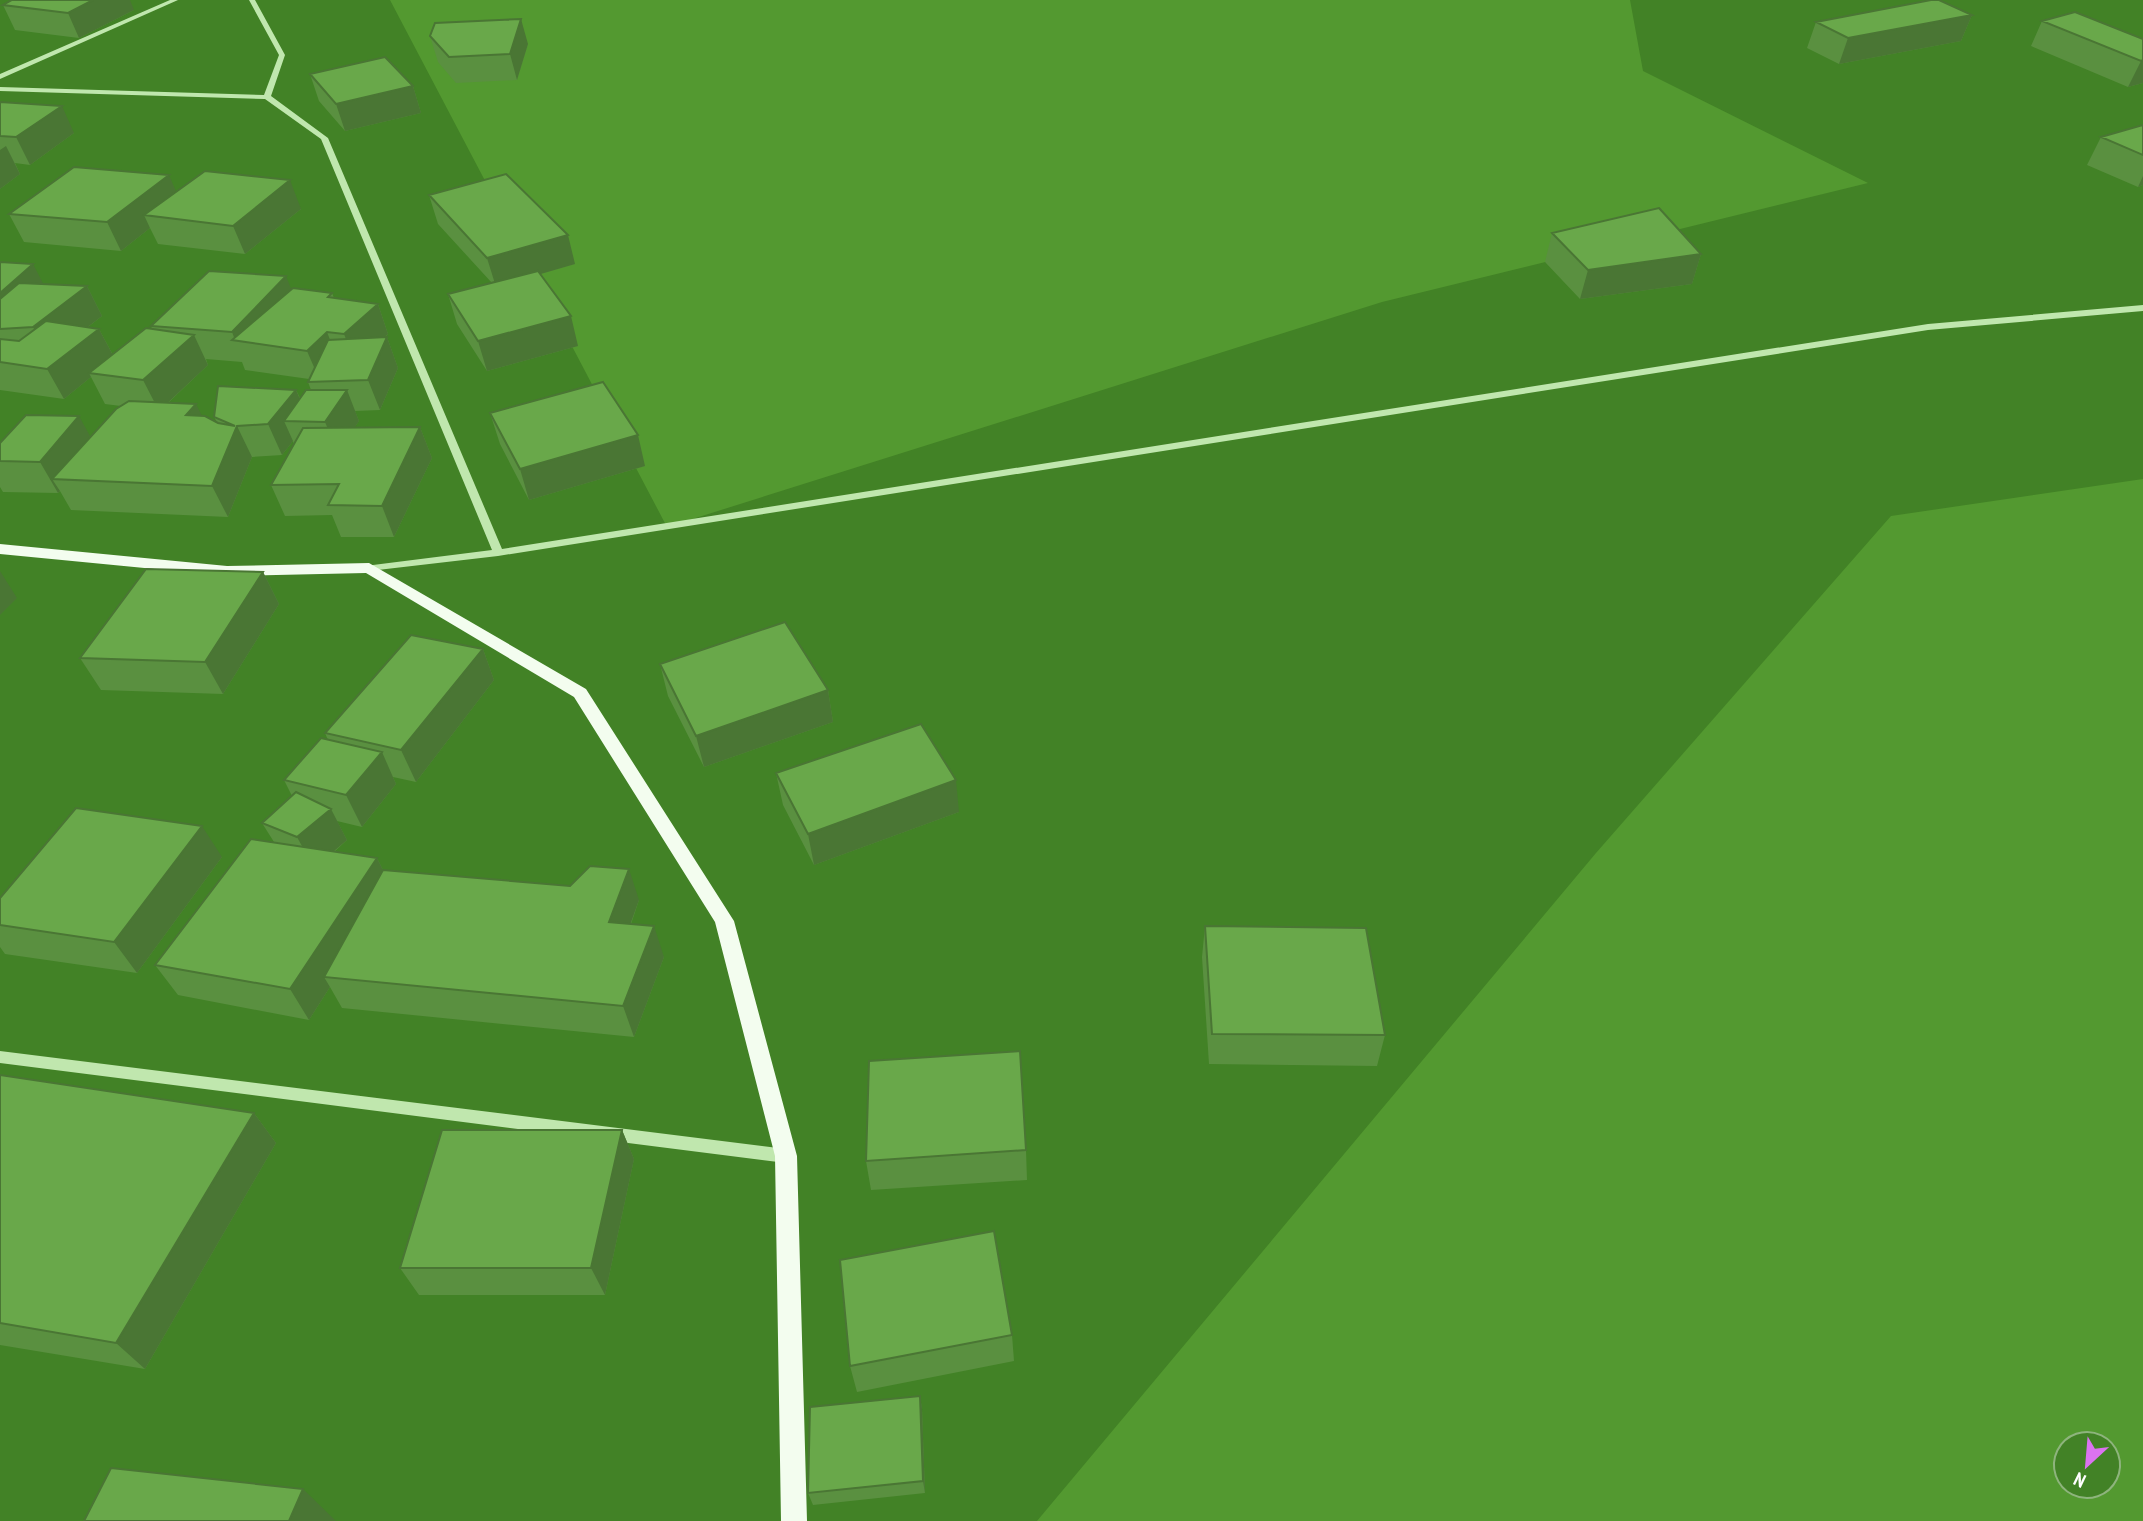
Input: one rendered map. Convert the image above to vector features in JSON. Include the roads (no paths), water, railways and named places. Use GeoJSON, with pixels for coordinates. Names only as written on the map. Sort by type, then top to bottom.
{"type":"FeatureCollection","features":[{"type":"Feature","properties":{"kind":"main road"},"geometry":{"type":"LineString","coordinates":[[0,549],[228,571],[369,568],[580,693],[724,921],[786,1156],[794,1521]]}},
{"type":"Feature","properties":{"kind":"street"},"geometry":{"type":"LineString","coordinates":[[0,77],[175,0]]}},
{"type":"Feature","properties":{"kind":"street"},"geometry":{"type":"LineString","coordinates":[[252,0],[282,55],[267,97]]}},
{"type":"Feature","properties":{"kind":"street"},"geometry":{"type":"LineString","coordinates":[[0,89],[267,97],[324,138],[498,553]]}},
{"type":"Feature","properties":{"kind":"street"},"geometry":{"type":"LineString","coordinates":[[369,568],[498,553],[1928,327],[2143,308]]}},
{"type":"Feature","properties":{"kind":"street"},"geometry":{"type":"LineString","coordinates":[[0,1057],[786,1156]]}}]}
